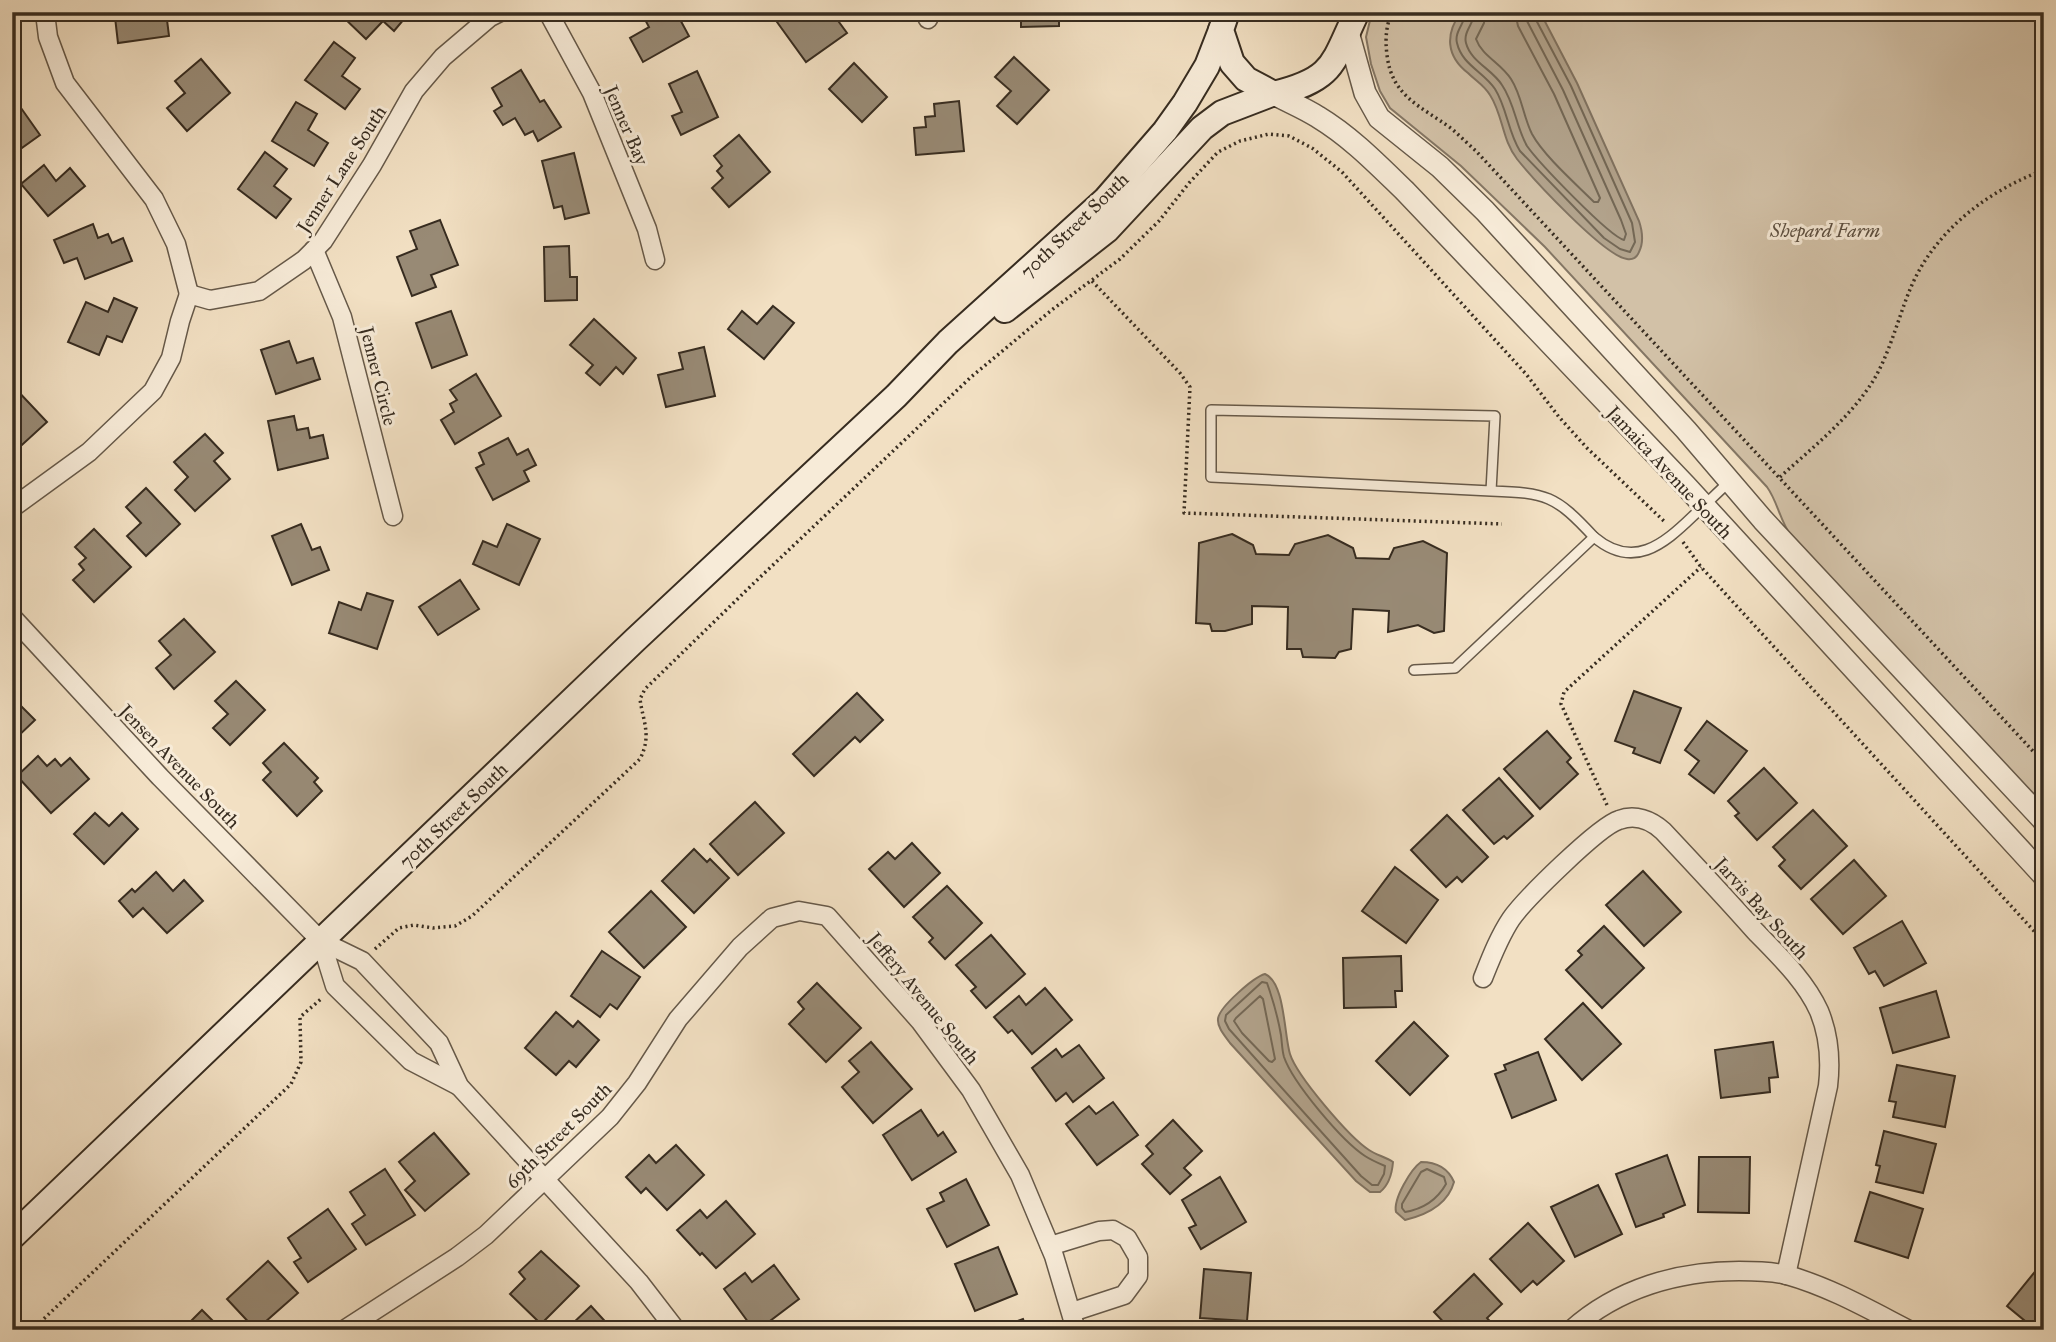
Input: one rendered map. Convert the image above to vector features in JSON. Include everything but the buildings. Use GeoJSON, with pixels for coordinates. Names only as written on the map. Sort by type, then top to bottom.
{"type":"FeatureCollection","features":[{"type":"Feature","properties":{"kind":"main road"},"geometry":{"type":"LineString","coordinates":[[1222,21],[1229,56],[1236,69],[1252,83],[1274,94]]}},
{"type":"Feature","properties":{"kind":"main road","name":"70th Street South"},"geometry":{"type":"LineString","coordinates":[[12,1237],[626,649],[896,396],[948,342],[1105,200],[1165,131],[1191,95],[1207,66],[1222,21]]}},
{"type":"Feature","properties":{"kind":"main road","name":"70th Street South"},"geometry":{"type":"LineString","coordinates":[[896,396],[1107,230],[1202,128],[1222,113],[1306,85],[1323,74],[1336,57],[1349,22]]}},
{"type":"Feature","properties":{"kind":"street"},"geometry":{"type":"LineString","coordinates":[[12,508],[89,452],[153,391],[171,358],[189,294],[176,244],[154,199],[65,83],[48,37],[48,12]]}},
{"type":"Feature","properties":{"kind":"street","name":"Jenner Lane South"},"geometry":{"type":"LineString","coordinates":[[189,294],[210,300],[259,291],[304,260],[323,241],[365,176],[414,91],[443,57],[490,17],[500,12]]}},
{"type":"Feature","properties":{"kind":"street","name":"Jenner Bay"},"geometry":{"type":"LineString","coordinates":[[548,12],[592,93],[647,229],[655,260]]}},
{"type":"Feature","properties":{"kind":"street","name":"Jamaica Avenue South"},"geometry":{"type":"LineString","coordinates":[[1349,22],[1365,93],[1378,118],[1440,167],[1478,204],[1686,430],[1772,529],[2044,821]]}},
{"type":"Feature","properties":{"kind":"street","name":"Jamaica Avenue South"},"geometry":{"type":"LineString","coordinates":[[1274,94],[1321,118],[1373,160],[1405,191],[1703,506],[2044,876]]}},
{"type":"Feature","properties":{"kind":"street","name":"Jenner Circle"},"geometry":{"type":"LineString","coordinates":[[314,250],[342,317],[393,516]]}},
{"type":"Feature","properties":{"kind":"street","name":"Jensen Avenue South"},"geometry":{"type":"LineString","coordinates":[[12,617],[160,777],[321,941],[362,961],[439,1043],[458,1086]]}},
{"type":"Feature","properties":{"kind":"street","name":"Jarvis Bay South"},"geometry":{"type":"LineString","coordinates":[[1614,821],[1629,817],[1645,819],[1663,831],[1790,968],[1819,1012],[1829,1046],[1828,1086],[1786,1275]]}},
{"type":"Feature","properties":{"kind":"street"},"geometry":{"type":"LineString","coordinates":[[1483,978],[1501,936],[1517,911],[1597,833],[1614,821]]}},
{"type":"Feature","properties":{"kind":"street","name":"69th Street South"},"geometry":{"type":"LineString","coordinates":[[344,1330],[474,1244],[546,1179],[610,1117],[637,1083],[678,1019],[740,947],[772,918],[799,911]]}},
{"type":"Feature","properties":{"kind":"street","name":"Jeffery Avenue South"},"geometry":{"type":"LineString","coordinates":[[799,911],[827,916],[920,1021],[977,1100],[1020,1175],[1050,1246],[1074,1321]]}},
{"type":"Feature","properties":{"kind":"street","name":"Jensen Avenue South"},"geometry":{"type":"LineString","coordinates":[[321,941],[335,986],[411,1061],[458,1086],[639,1282],[676,1330]]}},
{"type":"Feature","properties":{"kind":"street"},"geometry":{"type":"LineString","coordinates":[[1050,1246],[1099,1231],[1112,1230],[1127,1238],[1138,1257],[1138,1276],[1124,1295],[1074,1321]]}},
{"type":"Feature","properties":{"kind":"street"},"geometry":{"type":"LineString","coordinates":[[1572,1330],[1600,1308],[1647,1285],[1672,1278],[1721,1271],[1786,1275],[1829,1291],[1909,1330]]}},
{"type":"Feature","properties":{"kind":"lane"},"geometry":{"type":"LineString","coordinates":[[1491,491],[1495,416],[1211,410],[1211,477],[1491,491],[1532,493],[1553,500],[1570,511],[1605,546],[1632,553],[1648,550],[1667,540],[1729,481]]}},
{"type":"Feature","properties":{"kind":"lane"},"geometry":{"type":"LineString","coordinates":[[1413,670],[1455,668],[1594,537]]}},
{"type":"Feature","properties":{"kind":"path"},"geometry":{"type":"LineString","coordinates":[[1392,12],[1386,30],[1385,46],[1390,71],[1399,89],[1476,151],[2044,763]]}},
{"type":"Feature","properties":{"kind":"path"},"geometry":{"type":"LineString","coordinates":[[362,961],[399,928],[414,925],[433,928],[455,926],[472,916],[640,759],[646,747],[647,731],[640,699],[645,689],[971,377],[1053,309],[1120,259],[1159,220],[1219,152],[1240,141],[1269,134],[1289,136],[1312,148]]}},
{"type":"Feature","properties":{"kind":"path"},"geometry":{"type":"LineString","coordinates":[[1779,478],[1842,420],[1868,389],[1882,363],[1915,279],[1949,231],[1965,214],[1993,194],[2044,170]]}},
{"type":"Feature","properties":{"kind":"path"},"geometry":{"type":"LineString","coordinates":[[1092,281],[1180,373],[1190,387],[1184,513],[1502,524]]}},
{"type":"Feature","properties":{"kind":"path"},"geometry":{"type":"LineString","coordinates":[[1614,821],[1561,704],[1564,692],[1701,567]]}},
{"type":"Feature","properties":{"kind":"path"},"geometry":{"type":"LineString","coordinates":[[32,1330],[291,1084],[301,1062],[300,1017],[335,986]]}},
{"type":"Feature","properties":{"kind":"green space","name":"Shepard Farm"},"geometry":{"type":"Polygon","coordinates":[[[1372,12],[2044,12],[2044,806],[1792,537],[1767,487],[1545,247],[1461,166],[1390,108],[1380,91],[1371,64],[1366,37],[1372,12]]]}},
{"type":"Feature","properties":{"kind":"water"},"geometry":{"type":"Polygon","coordinates":[[[1461,12],[1540,12],[1577,83],[1639,221],[1642,244],[1634,258],[1627,259],[1616,255],[1602,245],[1538,183],[1512,152],[1490,95],[1461,66],[1452,52],[1450,36],[1461,12]]]}},
{"type":"Feature","properties":{"kind":"water"},"geometry":{"type":"Polygon","coordinates":[[[1265,974],[1272,979],[1280,998],[1290,1054],[1302,1076],[1349,1133],[1372,1152],[1393,1162],[1386,1186],[1380,1192],[1370,1192],[1356,1181],[1230,1043],[1220,1028],[1218,1019],[1224,1007],[1246,986],[1265,974]]]}},
{"type":"Feature","properties":{"kind":"water"},"geometry":{"type":"Polygon","coordinates":[[[1421,1162],[1441,1167],[1454,1182],[1447,1197],[1435,1207],[1405,1220],[1396,1212],[1397,1200],[1408,1177],[1421,1162]]]}}]}
